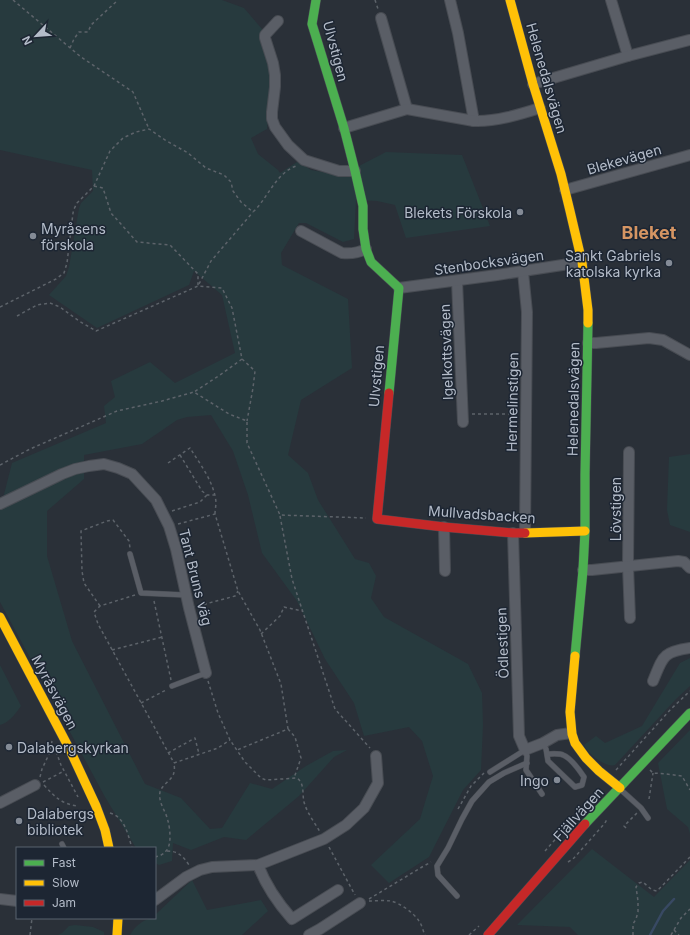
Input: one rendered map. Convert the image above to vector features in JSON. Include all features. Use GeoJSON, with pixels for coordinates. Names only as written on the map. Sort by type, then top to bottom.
{"type":"FeatureCollection","features":[{"type":"Feature","properties":{"kind":"street","name":"Ulvstigen"},"geometry":{"type":"LineString","coordinates":[[316,0],[312,24],[344,128],[355,171],[363,206],[363,229],[366,250],[371,262],[399,288],[377,519]]}},
{"type":"Feature","properties":{"kind":"street"},"geometry":{"type":"LineString","coordinates":[[450,0],[458,33],[474,121]]}},
{"type":"Feature","properties":{"kind":"street","name":"Helenedalsvägen"},"geometry":{"type":"LineString","coordinates":[[510,0],[540,108],[561,174],[582,262],[588,310],[585,531],[583,570],[570,712],[571,733],[579,750],[584,756],[620,788]]}},
{"type":"Feature","properties":{"kind":"street"},"geometry":{"type":"LineString","coordinates":[[611,0],[628,56]]}},
{"type":"Feature","properties":{"kind":"street"},"geometry":{"type":"LineString","coordinates":[[381,18],[407,109]]}},
{"type":"Feature","properties":{"kind":"street"},"geometry":{"type":"LineString","coordinates":[[278,21],[265,35],[275,75],[272,119],[275,127],[288,145],[304,160],[338,171],[355,171]]}},
{"type":"Feature","properties":{"kind":"street"},"geometry":{"type":"LineString","coordinates":[[533,84],[628,56],[690,40]]}},
{"type":"Feature","properties":{"kind":"street"},"geometry":{"type":"LineString","coordinates":[[344,128],[407,109],[483,122],[540,108]]}},
{"type":"Feature","properties":{"kind":"street","name":"Blekevägen"},"geometry":{"type":"LineString","coordinates":[[565,190],[690,155]]}},
{"type":"Feature","properties":{"kind":"street"},"geometry":{"type":"LineString","coordinates":[[301,231],[342,253],[350,254],[366,250]]}},
{"type":"Feature","properties":{"kind":"street","name":"Stenbocksvägen"},"geometry":{"type":"LineString","coordinates":[[399,288],[523,272],[582,262]]}},
{"type":"Feature","properties":{"kind":"street","name":"Hermelinstigen"},"geometry":{"type":"LineString","coordinates":[[523,272],[527,312],[525,532]]}},
{"type":"Feature","properties":{"kind":"street","name":"Igelkottsvägen"},"geometry":{"type":"LineString","coordinates":[[457,281],[463,418]]}},
{"type":"Feature","properties":{"kind":"street"},"geometry":{"type":"LineString","coordinates":[[588,343],[649,338],[663,340],[690,354]]}},
{"type":"Feature","properties":{"kind":"street","name":"Lövstigen"},"geometry":{"type":"LineString","coordinates":[[629,452],[628,566],[630,618]]}},
{"type":"Feature","properties":{"kind":"street","name":"Tant Bruns väg"},"geometry":{"type":"LineString","coordinates":[[0,504],[69,471],[89,466],[104,464],[132,474],[156,500],[169,526],[176,548],[189,608],[206,672]]}},
{"type":"Feature","properties":{"kind":"street","name":"Mullvadsbacken"},"geometry":{"type":"LineString","coordinates":[[377,519],[444,528],[513,533],[585,531]]}},
{"type":"Feature","properties":{"kind":"street"},"geometry":{"type":"LineString","coordinates":[[444,528],[445,571]]}},
{"type":"Feature","properties":{"kind":"street","name":"Ödlestigen"},"geometry":{"type":"LineString","coordinates":[[513,533],[519,736],[525,750]]}},
{"type":"Feature","properties":{"kind":"street"},"geometry":{"type":"LineString","coordinates":[[583,570],[678,561],[684,562],[690,568]]}},
{"type":"Feature","properties":{"kind":"street","name":"Myråsvägen"},"geometry":{"type":"LineString","coordinates":[[0,617],[70,750],[96,806],[105,830],[109,847]]}},
{"type":"Feature","properties":{"kind":"street"},"geometry":{"type":"LineString","coordinates":[[652,681],[665,656],[671,652],[690,648]]}},
{"type":"Feature","properties":{"kind":"street","name":"Fjällvägen"},"geometry":{"type":"LineString","coordinates":[[488,935],[590,818],[690,713]]}},
{"type":"Feature","properties":{"kind":"street"},"geometry":{"type":"LineString","coordinates":[[525,750],[543,744],[557,735],[571,733]]}},
{"type":"Feature","properties":{"kind":"street"},"geometry":{"type":"LineString","coordinates":[[156,899],[193,873],[200,870],[212,867],[258,866],[324,839],[346,825],[364,808],[378,783],[376,756]]}},
{"type":"Feature","properties":{"kind":"street"},"geometry":{"type":"LineString","coordinates":[[0,803],[38,784]]}},
{"type":"Feature","properties":{"kind":"street"},"geometry":{"type":"LineString","coordinates":[[258,866],[263,879],[279,904],[292,918],[338,890]]}},
{"type":"Feature","properties":{"kind":"street"},"geometry":{"type":"LineString","coordinates":[[0,899],[16,901]]}},
{"type":"Feature","properties":{"kind":"street"},"geometry":{"type":"LineString","coordinates":[[309,935],[360,903]]}},
{"type":"Feature","properties":{"kind":"street"},"geometry":{"type":"LineString","coordinates":[[117,935],[118,919]]}},
{"type":"Feature","properties":{"kind":"lane"},"geometry":{"type":"LineString","coordinates":[[130,554],[141,593],[186,595]]}},
{"type":"Feature","properties":{"kind":"lane"},"geometry":{"type":"LineString","coordinates":[[172,686],[206,672]]}},
{"type":"Feature","properties":{"kind":"lane"},"geometry":{"type":"LineString","coordinates":[[543,744],[548,761],[575,787],[582,785],[584,777],[579,769],[570,760],[563,755],[546,754]]}},
{"type":"Feature","properties":{"kind":"lane"},"geometry":{"type":"LineString","coordinates":[[490,772],[525,750],[527,756],[526,770],[542,794]]}},
{"type":"Feature","properties":{"kind":"lane"},"geometry":{"type":"LineString","coordinates":[[457,896],[438,875],[437,866],[472,801],[489,782],[504,773],[527,763]]}},
{"type":"Feature","properties":{"kind":"lane"},"geometry":{"type":"LineString","coordinates":[[620,788],[641,808],[648,818]]}},
{"type":"Feature","properties":{"kind":"path"},"geometry":{"type":"LineString","coordinates":[[13,0],[81,57],[132,92],[149,129],[188,153],[206,168],[224,175],[231,182],[233,191],[241,202],[253,212]]}},
{"type":"Feature","properties":{"kind":"path"},"geometry":{"type":"LineString","coordinates":[[70,48],[74,39],[80,32],[88,32],[91,25],[118,0]]}},
{"type":"Feature","properties":{"kind":"path"},"geometry":{"type":"LineString","coordinates":[[0,307],[56,280],[64,273],[67,263],[74,209],[77,203],[94,186],[110,151],[123,138],[136,132],[149,129]]}},
{"type":"Feature","properties":{"kind":"path"},"geometry":{"type":"LineString","coordinates":[[198,286],[211,261],[253,212],[260,206],[280,176],[289,168],[300,164],[304,160]]}},
{"type":"Feature","properties":{"kind":"path"},"geometry":{"type":"LineString","coordinates":[[94,186],[103,188],[111,213],[137,242],[170,245],[198,274],[198,286]]}},
{"type":"Feature","properties":{"kind":"path"},"geometry":{"type":"LineString","coordinates":[[16,316],[37,305],[50,302],[96,331],[198,286],[222,288],[232,308],[242,358],[256,371],[247,421],[247,443],[280,515],[292,579],[302,611],[335,709],[376,756]]}},
{"type":"Feature","properties":{"kind":"path"},"geometry":{"type":"LineString","coordinates":[[0,465],[30,448],[117,411],[194,392],[242,358]]}},
{"type":"Feature","properties":{"kind":"path"},"geometry":{"type":"LineString","coordinates":[[194,392],[229,414],[247,421]]}},
{"type":"Feature","properties":{"kind":"path"},"geometry":{"type":"LineString","coordinates":[[463,418],[526,414]]}},
{"type":"Feature","properties":{"kind":"path"},"geometry":{"type":"LineString","coordinates":[[168,462],[190,448],[207,475],[216,502],[215,514],[238,591],[261,634],[281,684],[288,729],[295,736],[300,758],[294,778]]}},
{"type":"Feature","properties":{"kind":"path"},"geometry":{"type":"LineString","coordinates":[[180,455],[202,491],[207,495],[214,495]]}},
{"type":"Feature","properties":{"kind":"path"},"geometry":{"type":"LineString","coordinates":[[163,514],[200,502],[207,495]]}},
{"type":"Feature","properties":{"kind":"path"},"geometry":{"type":"LineString","coordinates":[[169,526],[215,514]]}},
{"type":"Feature","properties":{"kind":"path"},"geometry":{"type":"LineString","coordinates":[[280,515],[377,519]]}},
{"type":"Feature","properties":{"kind":"path"},"geometry":{"type":"LineString","coordinates":[[100,606],[84,583],[82,571],[81,531],[112,520],[129,541],[130,554]]}},
{"type":"Feature","properties":{"kind":"path"},"geometry":{"type":"LineString","coordinates":[[189,608],[235,596],[238,591]]}},
{"type":"Feature","properties":{"kind":"path"},"geometry":{"type":"LineString","coordinates":[[141,593],[100,606],[94,612],[98,624],[174,763],[174,772],[162,787],[160,797],[168,821],[170,834],[167,851]]}},
{"type":"Feature","properties":{"kind":"path"},"geometry":{"type":"LineString","coordinates":[[141,703],[172,686],[153,594]]}},
{"type":"Feature","properties":{"kind":"path"},"geometry":{"type":"LineString","coordinates":[[261,634],[280,616],[284,607],[302,611]]}},
{"type":"Feature","properties":{"kind":"path"},"geometry":{"type":"LineString","coordinates":[[112,650],[162,637]]}},
{"type":"Feature","properties":{"kind":"path"},"geometry":{"type":"LineString","coordinates":[[206,672],[218,713],[236,750],[245,762],[261,778],[266,780],[297,778],[301,783],[304,802],[360,903]]}},
{"type":"Feature","properties":{"kind":"path"},"geometry":{"type":"LineString","coordinates":[[617,769],[671,708],[690,692]]}},
{"type":"Feature","properties":{"kind":"path"},"geometry":{"type":"LineString","coordinates":[[236,750],[288,729]]}},
{"type":"Feature","properties":{"kind":"path"},"geometry":{"type":"LineString","coordinates":[[168,753],[196,738],[199,754]]}},
{"type":"Feature","properties":{"kind":"path"},"geometry":{"type":"LineString","coordinates":[[174,763],[218,748],[230,740]]}},
{"type":"Feature","properties":{"kind":"path"},"geometry":{"type":"LineString","coordinates":[[38,784],[40,775],[50,752],[52,741],[64,771],[79,798]]}},
{"type":"Feature","properties":{"kind":"path"},"geometry":{"type":"LineString","coordinates":[[649,769],[653,773],[682,776],[690,790]]}},
{"type":"Feature","properties":{"kind":"path"},"geometry":{"type":"LineString","coordinates":[[458,809],[471,786],[487,770],[490,772]]}},
{"type":"Feature","properties":{"kind":"path"},"geometry":{"type":"LineString","coordinates":[[38,784],[64,771]]}},
{"type":"Feature","properties":{"kind":"path"},"geometry":{"type":"LineString","coordinates":[[649,799],[653,773]]}},
{"type":"Feature","properties":{"kind":"path"},"geometry":{"type":"LineString","coordinates":[[38,784],[66,804],[77,806]]}},
{"type":"Feature","properties":{"kind":"path"},"geometry":{"type":"LineString","coordinates":[[626,828],[624,826],[641,808]]}},
{"type":"Feature","properties":{"kind":"path"},"geometry":{"type":"LineString","coordinates":[[108,812],[119,817],[125,827],[132,847]]}},
{"type":"Feature","properties":{"kind":"path"},"geometry":{"type":"LineString","coordinates":[[156,857],[167,851],[179,853],[184,858],[193,873]]}},
{"type":"Feature","properties":{"kind":"path"},"geometry":{"type":"LineString","coordinates":[[633,935],[633,924],[636,920],[638,912],[636,887],[639,883],[643,882],[652,890],[657,891],[690,857]]}},
{"type":"Feature","properties":{"kind":"path"},"geometry":{"type":"LineString","coordinates":[[425,935],[420,921],[403,906],[392,901],[379,900],[364,902],[422,868],[431,861]]}},
{"type":"Feature","properties":{"kind":"path"},"geometry":{"type":"LineString","coordinates":[[671,935],[681,918],[690,909]]}},
{"type":"Feature","properties":{"kind":"path"},"geometry":{"type":"LineString","coordinates":[[30,935],[32,919]]}},
{"type":"Feature","properties":{"kind":"path"},"geometry":{"type":"LineString","coordinates":[[674,930],[679,935]]}},
{"type":"Feature","properties":{"kind":"green space"},"geometry":{"type":"Polygon","coordinates":[[[0,0],[222,0],[244,8],[262,29],[263,47],[269,64],[271,80],[267,129],[251,138],[258,154],[280,173],[297,162],[311,170],[350,177],[359,166],[386,152],[462,155],[490,226],[406,238],[395,205],[377,201],[356,200],[354,239],[343,242],[306,223],[299,223],[281,253],[282,265],[348,299],[352,368],[301,400],[288,455],[308,473],[318,500],[355,559],[369,563],[376,576],[371,598],[384,617],[468,664],[482,693],[483,725],[481,770],[463,790],[429,857],[389,883],[371,865],[420,819],[433,776],[422,741],[409,727],[364,736],[354,703],[325,659],[297,601],[262,553],[248,495],[233,451],[211,415],[187,417],[177,420],[142,444],[84,455],[84,479],[47,511],[47,556],[72,641],[145,784],[181,798],[210,829],[222,828],[250,783],[272,789],[306,766],[333,751],[347,750],[334,757],[299,796],[246,840],[224,837],[191,850],[173,843],[172,861],[159,865],[156,864],[156,847],[135,847],[105,797],[0,602],[0,510],[12,463],[106,423],[104,406],[115,397],[111,381],[150,362],[175,383],[235,353],[222,295],[194,271],[189,285],[97,328],[49,295],[66,276],[69,267],[79,208],[81,203],[93,191],[92,170],[0,150],[0,0]]]}},
{"type":"Feature","properties":{"kind":"green space"},"geometry":{"type":"Polygon","coordinates":[[[690,454],[690,532],[670,525],[667,510],[669,457],[690,454]]]}},
{"type":"Feature","properties":{"kind":"green space"},"geometry":{"type":"Polygon","coordinates":[[[690,658],[690,686],[676,699],[615,765],[607,764],[598,760],[586,749],[584,745],[596,736],[605,743],[642,726],[680,663],[690,658]]]}},
{"type":"Feature","properties":{"kind":"green space"},"geometry":{"type":"Polygon","coordinates":[[[0,665],[21,706],[9,720],[0,725],[0,665]]]}},
{"type":"Feature","properties":{"kind":"green space"},"geometry":{"type":"Polygon","coordinates":[[[690,730],[690,834],[688,827],[667,809],[658,763],[690,730]]]}},
{"type":"Feature","properties":{"kind":"green space"},"geometry":{"type":"Polygon","coordinates":[[[592,849],[654,897],[690,860],[690,935],[578,935],[570,927],[517,925],[592,849]]]}},
{"type":"Feature","properties":{"kind":"green space"},"geometry":{"type":"Polygon","coordinates":[[[192,880],[207,910],[261,900],[268,911],[242,935],[130,935],[140,923],[147,919],[156,919],[156,914],[192,880]]]}},
{"type":"Feature","properties":{"kind":"green space"},"geometry":{"type":"Polygon","coordinates":[[[75,925],[93,927],[104,932],[104,935],[58,935],[69,926],[75,925]]]}},
{"type":"Feature","properties":{"kind":"waterway"},"geometry":{"type":"LineString","coordinates":[[650,935],[663,911],[674,899]]}},
{"type":"Feature","properties":{"kind":"traffic: fast"},"geometry":{"type":"LineString","coordinates":[[316,0],[312,24],[344,128],[355,171],[363,206],[363,229],[366,249],[371,262],[399,288],[389,393]]}},
{"type":"Feature","properties":{"kind":"traffic: fast"},"geometry":{"type":"LineString","coordinates":[[575,656],[585,531],[588,323]]}},
{"type":"Feature","properties":{"kind":"traffic: fast"},"geometry":{"type":"LineString","coordinates":[[585,824],[690,713]]}},
{"type":"Feature","properties":{"kind":"traffic: slow"},"geometry":{"type":"LineString","coordinates":[[510,0],[533,84],[561,174],[570,211],[582,262],[588,310],[588,323]]}},
{"type":"Feature","properties":{"kind":"traffic: slow"},"geometry":{"type":"LineString","coordinates":[[525,533],[585,531]]}},
{"type":"Feature","properties":{"kind":"traffic: slow"},"geometry":{"type":"LineString","coordinates":[[0,617],[70,750],[96,806],[105,830],[109,847]]}},
{"type":"Feature","properties":{"kind":"traffic: slow"},"geometry":{"type":"LineString","coordinates":[[575,656],[570,712],[572,734],[575,743],[586,758],[620,788]]}},
{"type":"Feature","properties":{"kind":"traffic: slow"},"geometry":{"type":"LineString","coordinates":[[117,935],[118,919]]}},
{"type":"Feature","properties":{"kind":"traffic: jam"},"geometry":{"type":"LineString","coordinates":[[389,393],[377,519],[444,527],[525,533]]}},
{"type":"Feature","properties":{"kind":"traffic: jam"},"geometry":{"type":"LineString","coordinates":[[488,935],[585,824]]}},
{"type":"Feature","properties":{"kind":"place","name":"Blekets Förskola"},"geometry":{"type":"Point","coordinates":[520,212]}},
{"type":"Feature","properties":{"kind":"place","name":"Myråsens förskola"},"geometry":{"type":"Point","coordinates":[33,236]}},
{"type":"Feature","properties":{"kind":"place","name":"Sankt Gabriels katolska kyrka"},"geometry":{"type":"Point","coordinates":[669,263]}},
{"type":"Feature","properties":{"kind":"place","name":"Dalabergskyrkan"},"geometry":{"type":"Point","coordinates":[9,747]}},
{"type":"Feature","properties":{"kind":"place","name":"Ingo"},"geometry":{"type":"Point","coordinates":[557,780]}},
{"type":"Feature","properties":{"kind":"place","name":"Dalabergs bibliotek"},"geometry":{"type":"Point","coordinates":[19,821]}},
{"type":"Feature","properties":{"kind":"district","name":"Bleket"},"geometry":{"type":"Point","coordinates":[649,232]}}]}
